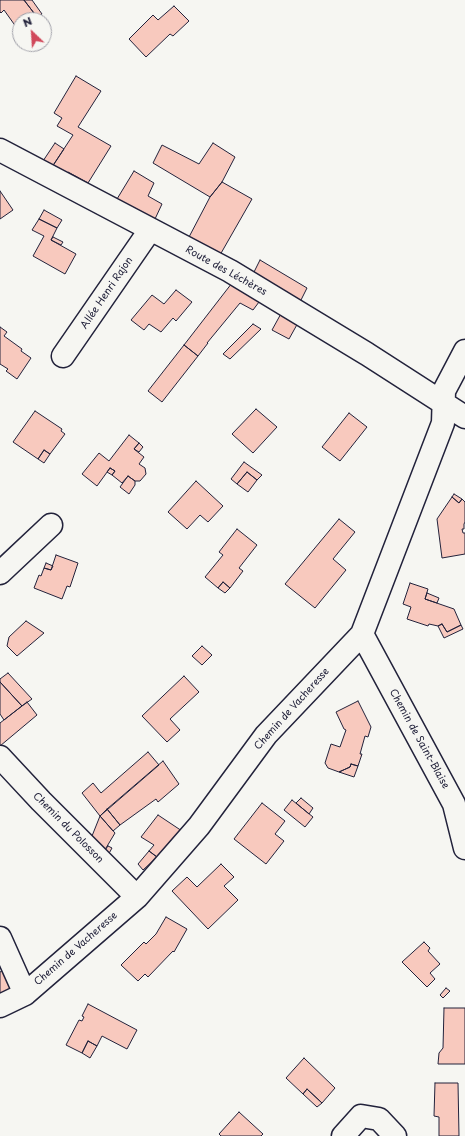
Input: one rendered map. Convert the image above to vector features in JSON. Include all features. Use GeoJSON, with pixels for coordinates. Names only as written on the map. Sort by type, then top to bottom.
{"type":"FeatureCollection","features":[{"type":"Feature","properties":{"kind":"street","name":"Route des Léchères"},"geometry":{"type":"LineString","coordinates":[[0,150],[230,271],[367,354],[465,417]]}},
{"type":"Feature","properties":{"kind":"street","name":"Allée Henri Rajon"},"geometry":{"type":"LineString","coordinates":[[64,356],[150,230]]}},
{"type":"Feature","properties":{"kind":"street","name":"Chemin de Vacheresse"},"geometry":{"type":"LineString","coordinates":[[0,1006],[25,994],[137,897],[198,826],[266,735],[362,634],[443,423],[444,391],[465,351]]}},
{"type":"Feature","properties":{"kind":"street"},"geometry":{"type":"LineString","coordinates":[[0,573],[51,524]]}},
{"type":"Feature","properties":{"kind":"street","name":"Chemin de Saint-Blaise"},"geometry":{"type":"LineString","coordinates":[[362,634],[460,800],[465,848]]}},
{"type":"Feature","properties":{"kind":"street","name":"Chemin du Polosson"},"geometry":{"type":"LineString","coordinates":[[0,757],[41,801],[137,897]]}},
{"type":"Feature","properties":{"kind":"street"},"geometry":{"type":"LineString","coordinates":[[0,938],[25,994]]}},
{"type":"Feature","properties":{"kind":"street"},"geometry":{"type":"LineString","coordinates":[[343,1136],[361,1116],[379,1119],[395,1136]]}},
{"type":"Feature","properties":{"kind":"building"},"geometry":{"type":"Polygon","coordinates":[[[0,0],[24,0],[33,12],[12,12],[12,21],[4,10],[1,13],[0,0]]]}},
{"type":"Feature","properties":{"kind":"building"},"geometry":{"type":"Polygon","coordinates":[[[24,0],[32,0],[41,12],[33,12],[24,0]]]}},
{"type":"Feature","properties":{"kind":"building"},"geometry":{"type":"Polygon","coordinates":[[[174,6],[189,21],[173,36],[170,34],[146,57],[129,39],[153,15],[158,20],[174,6]]]}},
{"type":"Feature","properties":{"kind":"building"},"geometry":{"type":"Polygon","coordinates":[[[76,76],[101,91],[78,127],[111,146],[88,183],[68,172],[67,175],[52,167],[73,135],[57,126],[62,118],[54,113],[76,76]]]}},
{"type":"Feature","properties":{"kind":"building"},"geometry":{"type":"Polygon","coordinates":[[[55,143],[64,149],[52,167],[43,161],[55,143]]]}},
{"type":"Feature","properties":{"kind":"building"},"geometry":{"type":"Polygon","coordinates":[[[213,143],[235,157],[222,182],[210,197],[153,163],[162,145],[199,164],[213,143]]]}},
{"type":"Feature","properties":{"kind":"building"},"geometry":{"type":"Polygon","coordinates":[[[134,171],[154,183],[148,196],[162,204],[155,219],[117,199],[134,171]]]}},
{"type":"Feature","properties":{"kind":"building"},"geometry":{"type":"Polygon","coordinates":[[[222,182],[252,199],[220,255],[189,237],[210,197],[222,182]]]}},
{"type":"Feature","properties":{"kind":"building"},"geometry":{"type":"Polygon","coordinates":[[[0,191],[13,210],[0,219],[0,191]]]}},
{"type":"Feature","properties":{"kind":"building"},"geometry":{"type":"Polygon","coordinates":[[[44,210],[62,220],[57,228],[39,219],[44,210]]]}},
{"type":"Feature","properties":{"kind":"building"},"geometry":{"type":"Polygon","coordinates":[[[39,219],[57,228],[51,240],[76,254],[65,274],[33,256],[44,236],[32,230],[39,219]]]}},
{"type":"Feature","properties":{"kind":"building"},"geometry":{"type":"Polygon","coordinates":[[[53,237],[63,242],[61,245],[51,240],[53,237]]]}},
{"type":"Feature","properties":{"kind":"building"},"geometry":{"type":"Polygon","coordinates":[[[260,260],[307,288],[300,302],[253,274],[260,260]]]}},
{"type":"Feature","properties":{"kind":"building"},"geometry":{"type":"Polygon","coordinates":[[[232,283],[262,298],[253,310],[240,303],[198,356],[184,345],[232,283]]]}},
{"type":"Feature","properties":{"kind":"building"},"geometry":{"type":"Polygon","coordinates":[[[176,290],[192,302],[176,321],[173,318],[161,332],[149,324],[144,330],[131,320],[152,295],[164,304],[176,290]]]}},
{"type":"Feature","properties":{"kind":"building"},"geometry":{"type":"Polygon","coordinates":[[[283,310],[299,321],[289,339],[272,330],[283,310]]]}},
{"type":"Feature","properties":{"kind":"building"},"geometry":{"type":"Polygon","coordinates":[[[253,324],[261,329],[230,359],[223,354],[253,324]]]}},
{"type":"Feature","properties":{"kind":"building"},"geometry":{"type":"Polygon","coordinates":[[[0,327],[7,332],[4,336],[22,349],[21,351],[31,358],[17,379],[6,371],[8,369],[0,364],[0,327]]]}},
{"type":"Feature","properties":{"kind":"building"},"geometry":{"type":"Polygon","coordinates":[[[184,345],[198,356],[162,402],[148,391],[184,345]]]}},
{"type":"Feature","properties":{"kind":"building"},"geometry":{"type":"Polygon","coordinates":[[[256,409],[277,427],[253,453],[232,434],[256,409]]]}},
{"type":"Feature","properties":{"kind":"building"},"geometry":{"type":"Polygon","coordinates":[[[35,411],[62,429],[61,431],[65,434],[50,454],[44,450],[38,459],[13,442],[35,411]]]}},
{"type":"Feature","properties":{"kind":"building"},"geometry":{"type":"Polygon","coordinates":[[[349,413],[367,427],[340,461],[322,447],[349,413]]]}},
{"type":"Feature","properties":{"kind":"building"},"geometry":{"type":"Polygon","coordinates":[[[129,435],[139,443],[134,449],[144,457],[139,464],[145,468],[146,474],[140,481],[135,481],[128,476],[122,483],[112,475],[115,471],[110,468],[97,486],[82,474],[99,453],[109,461],[129,435]]]}},
{"type":"Feature","properties":{"kind":"building"},"geometry":{"type":"Polygon","coordinates":[[[139,443],[143,447],[139,452],[134,449],[139,443]]]}},
{"type":"Feature","properties":{"kind":"building"},"geometry":{"type":"Polygon","coordinates":[[[44,450],[50,454],[44,463],[38,459],[44,450]]]}},
{"type":"Feature","properties":{"kind":"building"},"geometry":{"type":"Polygon","coordinates":[[[244,462],[262,475],[257,480],[247,472],[237,484],[231,479],[244,462]]]}},
{"type":"Feature","properties":{"kind":"building"},"geometry":{"type":"Polygon","coordinates":[[[110,468],[115,471],[112,475],[107,472],[110,468]]]}},
{"type":"Feature","properties":{"kind":"building"},"geometry":{"type":"Polygon","coordinates":[[[247,472],[257,480],[248,492],[237,484],[247,472]]]}},
{"type":"Feature","properties":{"kind":"building"},"geometry":{"type":"Polygon","coordinates":[[[128,476],[135,481],[135,485],[129,494],[120,487],[128,476]]]}},
{"type":"Feature","properties":{"kind":"building"},"geometry":{"type":"Polygon","coordinates":[[[196,481],[223,506],[208,522],[200,515],[187,529],[168,512],[196,481]]]}},
{"type":"Feature","properties":{"kind":"building"},"geometry":{"type":"Polygon","coordinates":[[[454,494],[462,499],[459,503],[452,497],[454,494]]]}},
{"type":"Feature","properties":{"kind":"building"},"geometry":{"type":"Polygon","coordinates":[[[452,497],[459,503],[462,499],[465,502],[465,522],[464,529],[462,529],[463,533],[465,533],[465,554],[442,558],[437,519],[452,497]]]}},
{"type":"Feature","properties":{"kind":"building"},"geometry":{"type":"Polygon","coordinates":[[[339,519],[355,532],[333,559],[346,570],[315,608],[285,584],[339,519]]]}},
{"type":"Feature","properties":{"kind":"building"},"geometry":{"type":"Polygon","coordinates":[[[237,529],[257,545],[239,568],[243,571],[230,588],[223,582],[218,588],[205,577],[223,555],[219,552],[237,529]]]}},
{"type":"Feature","properties":{"kind":"building"},"geometry":{"type":"Polygon","coordinates":[[[56,555],[78,563],[70,587],[67,586],[62,599],[34,588],[39,575],[41,576],[44,568],[51,570],[56,555]]]}},
{"type":"Feature","properties":{"kind":"building"},"geometry":{"type":"Polygon","coordinates":[[[46,563],[53,566],[51,570],[44,568],[46,563]]]}},
{"type":"Feature","properties":{"kind":"building"},"geometry":{"type":"Polygon","coordinates":[[[223,582],[230,588],[225,593],[218,588],[223,582]]]}},
{"type":"Feature","properties":{"kind":"building"},"geometry":{"type":"Polygon","coordinates":[[[410,583],[428,589],[425,599],[454,609],[461,625],[447,632],[442,624],[438,626],[429,624],[428,626],[407,619],[411,607],[403,604],[410,583]]]}},
{"type":"Feature","properties":{"kind":"building"},"geometry":{"type":"Polygon","coordinates":[[[427,593],[439,598],[437,603],[425,599],[427,593]]]}},
{"type":"Feature","properties":{"kind":"building"},"geometry":{"type":"Polygon","coordinates":[[[26,621],[44,633],[17,656],[7,646],[9,637],[26,621]]]}},
{"type":"Feature","properties":{"kind":"building"},"geometry":{"type":"Polygon","coordinates":[[[442,624],[447,632],[461,625],[463,629],[444,638],[438,626],[442,624]]]}},
{"type":"Feature","properties":{"kind":"building"},"geometry":{"type":"Polygon","coordinates":[[[202,646],[212,655],[202,665],[192,656],[202,646]]]}},
{"type":"Feature","properties":{"kind":"building"},"geometry":{"type":"Polygon","coordinates":[[[8,673],[32,699],[22,706],[0,682],[0,679],[8,673]]]}},
{"type":"Feature","properties":{"kind":"building"},"geometry":{"type":"Polygon","coordinates":[[[184,676],[199,692],[170,719],[180,730],[167,742],[142,716],[184,676]]]}},
{"type":"Feature","properties":{"kind":"building"},"geometry":{"type":"Polygon","coordinates":[[[0,682],[22,706],[4,720],[0,714],[0,682]]]}},
{"type":"Feature","properties":{"kind":"building"},"geometry":{"type":"Polygon","coordinates":[[[358,701],[371,727],[368,737],[365,736],[358,766],[351,764],[350,767],[339,772],[328,768],[325,763],[331,744],[340,747],[346,730],[344,729],[336,712],[358,701]]]}},
{"type":"Feature","properties":{"kind":"building"},"geometry":{"type":"Polygon","coordinates":[[[27,702],[37,715],[0,746],[0,723],[27,702]]]}},
{"type":"Feature","properties":{"kind":"building"},"geometry":{"type":"Polygon","coordinates":[[[148,752],[159,765],[100,816],[82,793],[93,783],[101,793],[148,752]]]}},
{"type":"Feature","properties":{"kind":"building"},"geometry":{"type":"Polygon","coordinates":[[[163,761],[179,784],[158,802],[156,799],[120,825],[107,809],[163,761]]]}},
{"type":"Feature","properties":{"kind":"building"},"geometry":{"type":"Polygon","coordinates":[[[351,764],[358,766],[354,777],[339,772],[350,767],[351,764]]]}},
{"type":"Feature","properties":{"kind":"building"},"geometry":{"type":"Polygon","coordinates":[[[301,798],[313,808],[309,814],[296,803],[301,798]]]}},
{"type":"Feature","properties":{"kind":"building"},"geometry":{"type":"Polygon","coordinates":[[[292,800],[313,817],[305,827],[284,810],[292,800]]]}},
{"type":"Feature","properties":{"kind":"building"},"geometry":{"type":"Polygon","coordinates":[[[262,803],[285,821],[275,834],[284,841],[266,864],[234,839],[262,803]]]}},
{"type":"Feature","properties":{"kind":"building"},"geometry":{"type":"Polygon","coordinates":[[[107,809],[120,825],[113,831],[100,816],[107,809]]]}},
{"type":"Feature","properties":{"kind":"building"},"geometry":{"type":"Polygon","coordinates":[[[158,815],[182,831],[157,857],[149,851],[154,845],[141,837],[158,815]]]}},
{"type":"Feature","properties":{"kind":"building"},"geometry":{"type":"Polygon","coordinates":[[[100,816],[115,833],[103,853],[90,841],[100,816]]]}},
{"type":"Feature","properties":{"kind":"building"},"geometry":{"type":"Polygon","coordinates":[[[108,846],[112,848],[107,857],[103,853],[108,846]]]}},
{"type":"Feature","properties":{"kind":"building"},"geometry":{"type":"Polygon","coordinates":[[[149,851],[157,857],[143,870],[138,864],[149,851]]]}},
{"type":"Feature","properties":{"kind":"building"},"geometry":{"type":"Polygon","coordinates":[[[221,864],[234,877],[224,886],[238,900],[208,929],[172,891],[187,877],[197,887],[221,864]]]}},
{"type":"Feature","properties":{"kind":"building"},"geometry":{"type":"Polygon","coordinates":[[[166,917],[187,929],[174,952],[173,951],[148,977],[145,974],[138,981],[121,965],[144,942],[146,944],[156,934],[166,917]]]}},
{"type":"Feature","properties":{"kind":"building"},"geometry":{"type":"Polygon","coordinates":[[[424,942],[430,948],[428,951],[440,964],[430,973],[435,979],[427,987],[402,962],[424,942]]]}},
{"type":"Feature","properties":{"kind":"building"},"geometry":{"type":"Polygon","coordinates":[[[5,969],[17,988],[0,999],[0,972],[5,969]]]}},
{"type":"Feature","properties":{"kind":"building"},"geometry":{"type":"Polygon","coordinates":[[[446,988],[450,991],[443,998],[440,995],[446,988]]]}},
{"type":"Feature","properties":{"kind":"building"},"geometry":{"type":"Polygon","coordinates":[[[88,1004],[137,1030],[127,1049],[102,1036],[97,1046],[88,1041],[82,1053],[66,1045],[79,1020],[82,1021],[84,1017],[82,1016],[88,1004]]]}},
{"type":"Feature","properties":{"kind":"building"},"geometry":{"type":"Polygon","coordinates":[[[444,1008],[465,1008],[465,1064],[438,1064],[439,1053],[443,1048],[444,1008]]]}},
{"type":"Feature","properties":{"kind":"building"},"geometry":{"type":"Polygon","coordinates":[[[88,1041],[97,1046],[90,1058],[82,1053],[88,1041]]]}},
{"type":"Feature","properties":{"kind":"building"},"geometry":{"type":"Polygon","coordinates":[[[304,1058],[335,1088],[322,1103],[307,1089],[303,1094],[286,1078],[304,1058]]]}},
{"type":"Feature","properties":{"kind":"building"},"geometry":{"type":"Polygon","coordinates":[[[435,1083],[458,1083],[459,1136],[439,1136],[439,1117],[434,1116],[435,1083]]]}},
{"type":"Feature","properties":{"kind":"building"},"geometry":{"type":"Polygon","coordinates":[[[307,1089],[322,1103],[317,1107],[303,1094],[307,1089]]]}},
{"type":"Feature","properties":{"kind":"building"},"geometry":{"type":"Polygon","coordinates":[[[239,1112],[263,1134],[261,1136],[221,1136],[219,1134],[239,1112]]]}}]}
